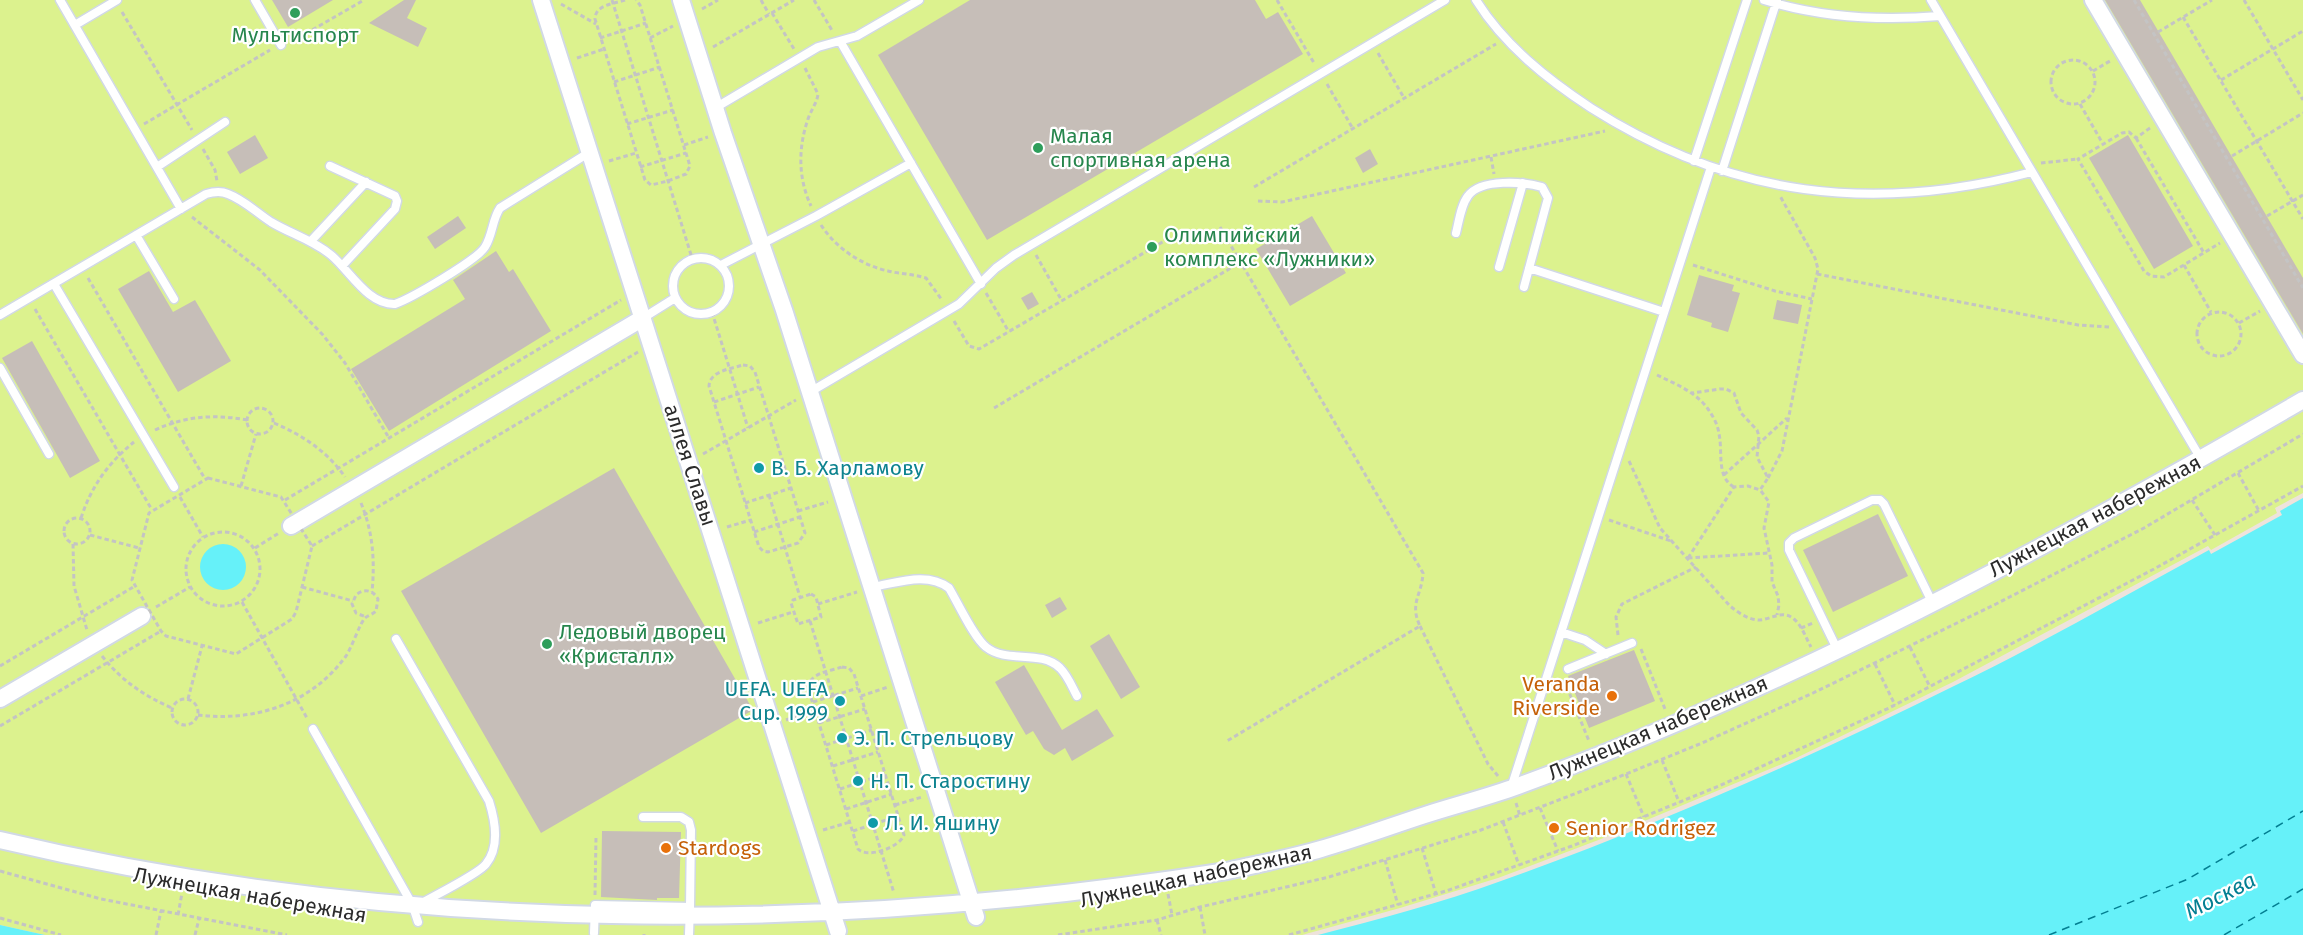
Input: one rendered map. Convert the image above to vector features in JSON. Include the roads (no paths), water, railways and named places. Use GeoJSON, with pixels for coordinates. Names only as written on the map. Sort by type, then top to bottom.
{"type":"FeatureCollection","features":[{"type":"Feature","properties":{"kind":"street","name":"аллея Славы"},"geometry":{"type":"LineString","coordinates":[[541,0],[808,835],[844,930],[817,932]]}},
{"type":"Feature","properties":{"kind":"street"},"geometry":{"type":"LineString","coordinates":[[681,0],[810,392],[976,917]]}},
{"type":"Feature","properties":{"kind":"street"},"geometry":{"type":"LineString","coordinates":[[2093,0],[2303,356]]}},
{"type":"Feature","properties":{"kind":"street"},"geometry":{"type":"LineString","coordinates":[[294,524],[642,318]]}},
{"type":"Feature","properties":{"kind":"street","name":"Лужнецкая набережная"},"geometry":{"type":"LineString","coordinates":[[953,920],[1166,885],[1322,849],[1510,789],[1595,757],[1818,659],[1932,602],[2201,459],[2303,400]]}},
{"type":"Feature","properties":{"kind":"street"},"geometry":{"type":"LineString","coordinates":[[0,699],[146,613]]}},
{"type":"Feature","properties":{"kind":"street","name":"Лужнецкая набережная"},"geometry":{"type":"LineString","coordinates":[[0,840],[74,860],[184,885],[371,917]]}},
{"type":"Feature","properties":{"kind":"street","name":"Лужнецкая набережная"},"geometry":{"type":"LineString","coordinates":[[395,920],[416,915],[437,924]]}},
{"type":"Feature","properties":{"kind":"street"},"geometry":{"type":"LineString","coordinates":[[573,933],[614,934]]}},
{"type":"Feature","properties":{"kind":"street"},"geometry":{"type":"LineString","coordinates":[[683,934],[711,934]]}},
{"type":"Feature","properties":{"kind":"lane"},"geometry":{"type":"LineString","coordinates":[[60,0],[181,209]]}},
{"type":"Feature","properties":{"kind":"lane"},"geometry":{"type":"LineString","coordinates":[[75,25],[116,0]]}},
{"type":"Feature","properties":{"kind":"lane"},"geometry":{"type":"LineString","coordinates":[[255,0],[281,45]]}},
{"type":"Feature","properties":{"kind":"lane"},"geometry":{"type":"LineString","coordinates":[[715,108],[818,47],[857,36],[919,0]]}},
{"type":"Feature","properties":{"kind":"lane"},"geometry":{"type":"LineString","coordinates":[[810,392],[959,304],[1001,265],[1030,246],[1445,0]]}},
{"type":"Feature","properties":{"kind":"lane"},"geometry":{"type":"LineString","coordinates":[[1476,0],[1505,39],[1574,97],[1622,127],[1722,171],[1773,184],[1823,192],[1897,195],[1969,187],[2032,172]]}},
{"type":"Feature","properties":{"kind":"lane"},"geometry":{"type":"LineString","coordinates":[[1695,161],[1747,0]]}},
{"type":"Feature","properties":{"kind":"lane"},"geometry":{"type":"LineString","coordinates":[[1764,0],[1823,14],[1863,18],[1940,16]]}},
{"type":"Feature","properties":{"kind":"lane"},"geometry":{"type":"LineString","coordinates":[[1930,0],[2201,459]]}},
{"type":"Feature","properties":{"kind":"lane"},"geometry":{"type":"LineString","coordinates":[[1722,171],[1777,2]]}},
{"type":"Feature","properties":{"kind":"lane"},"geometry":{"type":"LineString","coordinates":[[839,41],[981,284]]}},
{"type":"Feature","properties":{"kind":"lane"},"geometry":{"type":"LineString","coordinates":[[157,167],[225,122]]}},
{"type":"Feature","properties":{"kind":"lane"},"geometry":{"type":"LineString","coordinates":[[0,315],[206,194],[216,192],[227,193],[235,197],[279,227],[311,241],[342,266],[377,301],[388,304],[400,303],[477,257],[489,240],[497,212],[504,204],[592,159]]}},
{"type":"Feature","properties":{"kind":"lane"},"geometry":{"type":"LineString","coordinates":[[721,266],[910,163]]}},
{"type":"Feature","properties":{"kind":"lane"},"geometry":{"type":"LineString","coordinates":[[330,166],[394,196],[398,204],[342,266]]}},
{"type":"Feature","properties":{"kind":"lane"},"geometry":{"type":"LineString","coordinates":[[1510,789],[1711,167]]}},
{"type":"Feature","properties":{"kind":"lane"},"geometry":{"type":"LineString","coordinates":[[311,241],[366,182]]}},
{"type":"Feature","properties":{"kind":"lane"},"geometry":{"type":"LineString","coordinates":[[1456,232],[1464,202],[1473,191],[1499,183],[1523,183],[1542,187],[1548,198],[1524,287]]}},
{"type":"Feature","properties":{"kind":"lane"},"geometry":{"type":"LineString","coordinates":[[1498,267],[1523,183]]}},
{"type":"Feature","properties":{"kind":"lane"},"geometry":{"type":"LineString","coordinates":[[136,235],[174,299]]}},
{"type":"Feature","properties":{"kind":"lane"},"geometry":{"type":"LineString","coordinates":[[692,258],[708,258],[721,266],[726,272],[729,287],[724,302],[712,312],[701,314],[682,307],[675,298],[673,282],[679,267],[692,258]]}},
{"type":"Feature","properties":{"kind":"lane"},"geometry":{"type":"LineString","coordinates":[[1529,268],[1664,312]]}},
{"type":"Feature","properties":{"kind":"lane"},"geometry":{"type":"LineString","coordinates":[[54,284],[176,491]]}},
{"type":"Feature","properties":{"kind":"lane"},"geometry":{"type":"LineString","coordinates":[[642,318],[675,298]]}},
{"type":"Feature","properties":{"kind":"lane"},"geometry":{"type":"LineString","coordinates":[[0,368],[49,454]]}},
{"type":"Feature","properties":{"kind":"lane"},"geometry":{"type":"LineString","coordinates":[[1836,650],[1789,550],[1789,543],[1794,538],[1872,500],[1880,500],[1932,602]]}},
{"type":"Feature","properties":{"kind":"lane"},"geometry":{"type":"LineString","coordinates":[[872,587],[924,578],[944,584],[949,588],[986,647],[1000,654],[1040,658],[1053,663],[1063,672],[1077,696]]}},
{"type":"Feature","properties":{"kind":"lane"},"geometry":{"type":"LineString","coordinates":[[1561,632],[1585,640],[1606,654]]}},
{"type":"Feature","properties":{"kind":"lane"},"geometry":{"type":"LineString","coordinates":[[313,729],[416,915],[486,866],[494,845],[495,832],[494,816],[489,801],[396,639]]}},
{"type":"Feature","properties":{"kind":"lane"},"geometry":{"type":"LineString","coordinates":[[1568,669],[1632,643]]}},
{"type":"Feature","properties":{"kind":"lane"},"geometry":{"type":"LineString","coordinates":[[643,817],[681,817],[689,822],[691,830],[690,907],[683,934]]}},
{"type":"Feature","properties":{"kind":"lane"},"geometry":{"type":"LineString","coordinates":[[594,933],[595,905],[690,907]]}},
{"type":"Feature","properties":{"kind":"water","name":"Москва"},"geometry":{"type":"Polygon","coordinates":[[[2303,498],[2303,935],[1318,935],[1433,904],[1559,860],[1787,765],[1899,713],[2051,637],[2209,550],[2211,554],[2282,515],[2280,511],[2303,498]]]}},
{"type":"Feature","properties":{"kind":"water"},"geometry":{"type":"Polygon","coordinates":[[[223,544],[239,551],[246,567],[239,583],[223,590],[207,583],[200,567],[207,551],[223,544]]]}},
{"type":"Feature","properties":{"kind":"water"},"geometry":{"type":"Polygon","coordinates":[[[0,925],[45,935],[0,935],[0,925]]]}},
{"type":"Feature","properties":{"kind":"place","name":"Мультиспорт"},"geometry":{"type":"Point","coordinates":[295,13]}},
{"type":"Feature","properties":{"kind":"place","name":"Малая спортивная арена"},"geometry":{"type":"Point","coordinates":[1038,148]}},
{"type":"Feature","properties":{"kind":"place","name":"Олимпийский комплекс «Лужники»"},"geometry":{"type":"Point","coordinates":[1152,247]}},
{"type":"Feature","properties":{"kind":"place","name":"В. Б. Харламову"},"geometry":{"type":"Point","coordinates":[759,468]}},
{"type":"Feature","properties":{"kind":"place","name":"Ледовый дворец «Кристалл»"},"geometry":{"type":"Point","coordinates":[547,644]}},
{"type":"Feature","properties":{"kind":"place","name":"Veranda Riverside"},"geometry":{"type":"Point","coordinates":[1612,696]}},
{"type":"Feature","properties":{"kind":"place","name":"UEFA. UEFA Cup. 1999"},"geometry":{"type":"Point","coordinates":[840,701]}},
{"type":"Feature","properties":{"kind":"place","name":"Э. П. Стрельцову"},"geometry":{"type":"Point","coordinates":[842,738]}},
{"type":"Feature","properties":{"kind":"place","name":"Н. П. Старостину"},"geometry":{"type":"Point","coordinates":[858,781]}},
{"type":"Feature","properties":{"kind":"place","name":"Л. И. Яшину"},"geometry":{"type":"Point","coordinates":[873,823]}},
{"type":"Feature","properties":{"kind":"place","name":"Senior Rodrigez"},"geometry":{"type":"Point","coordinates":[1554,828]}},
{"type":"Feature","properties":{"kind":"place","name":"Stardogs"},"geometry":{"type":"Point","coordinates":[666,848]}}]}
